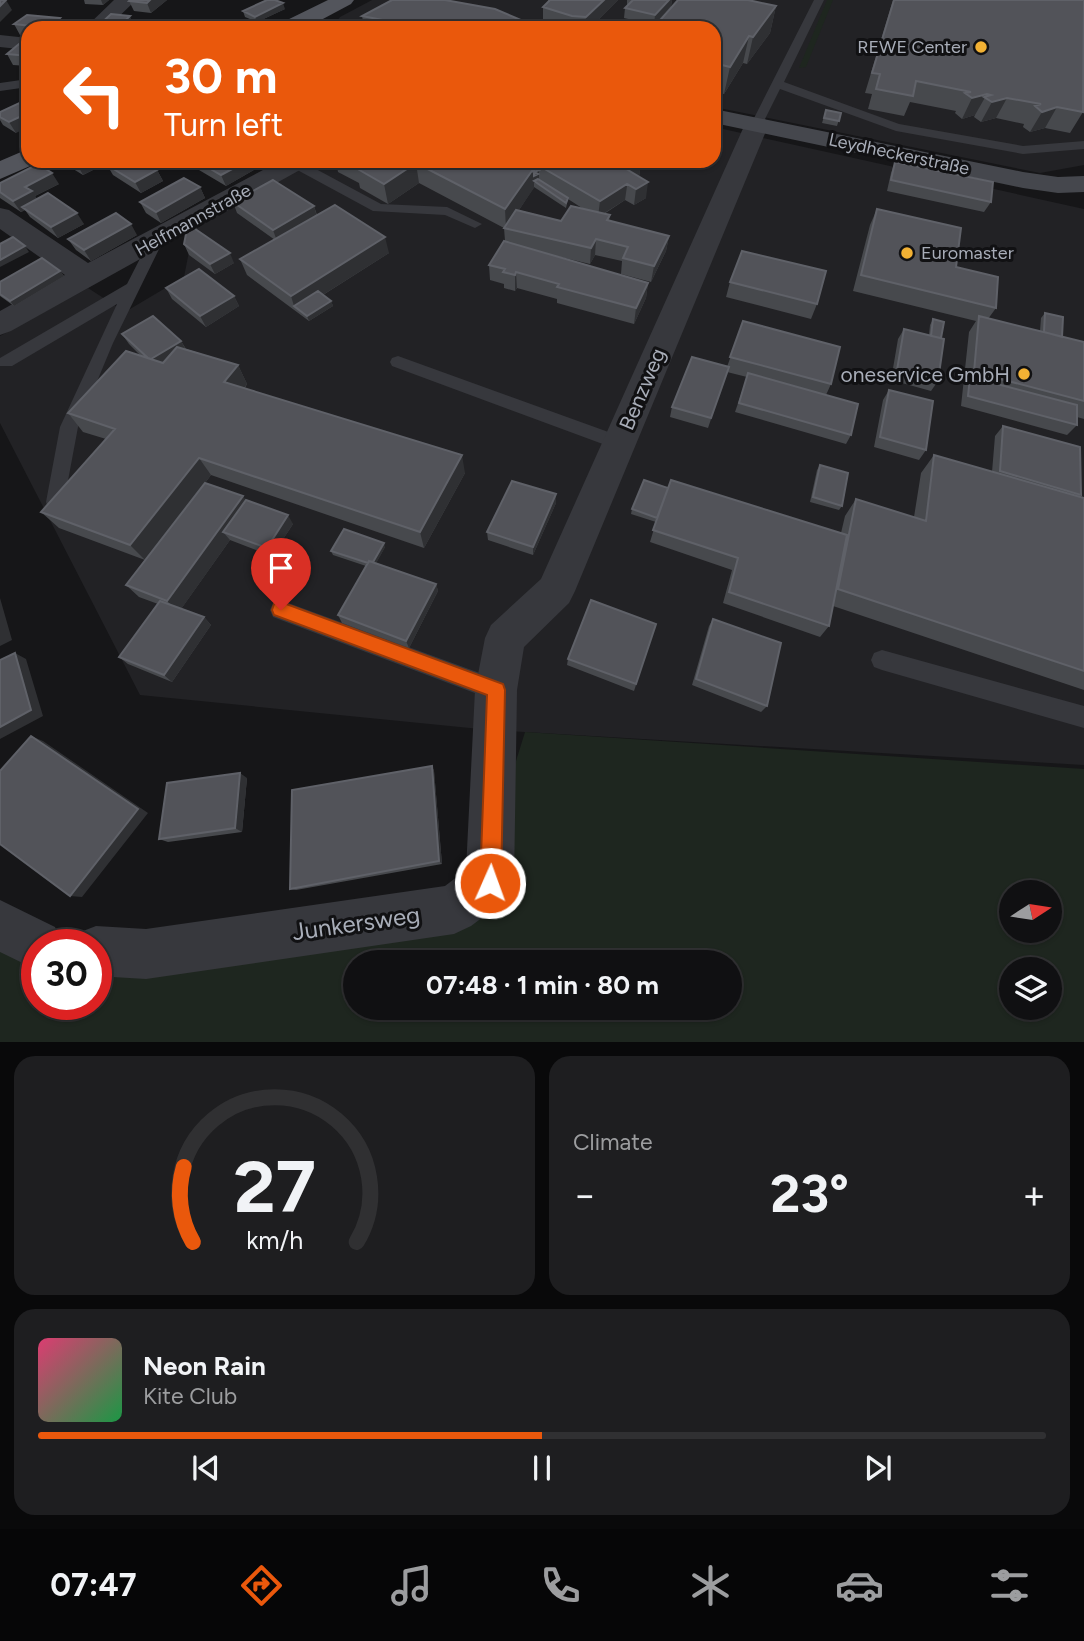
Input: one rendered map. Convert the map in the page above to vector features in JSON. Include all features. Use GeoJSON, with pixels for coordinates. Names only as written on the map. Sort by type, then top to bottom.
{"type":"FeatureCollection","features":[{"type":"Feature","properties":{"kind":"main road"},"geometry":{"type":"LineString","coordinates":[[304,21],[344,0]]}},
{"type":"Feature","properties":{"kind":"main road"},"geometry":{"type":"LineString","coordinates":[[0,171],[21,160]]}},
{"type":"Feature","properties":{"kind":"street"},"geometry":{"type":"LineString","coordinates":[[103,21],[126,0]]}},
{"type":"Feature","properties":{"kind":"street"},"geometry":{"type":"LineString","coordinates":[[0,41],[21,43]]}},
{"type":"Feature","properties":{"kind":"street","name":"Leydheckerstraße"},"geometry":{"type":"LineString","coordinates":[[721,117],[1023,180],[1058,185],[1083,184]]}},
{"type":"Feature","properties":{"kind":"street","name":"Benzweg"},"geometry":{"type":"LineString","coordinates":[[505,638],[555,591],[757,124]]}},
{"type":"Feature","properties":{"kind":"street","name":"Helfmannstraße"},"geometry":{"type":"LineString","coordinates":[[0,324],[85,275],[156,241],[286,168]]}},
{"type":"Feature","properties":{"kind":"street"},"geometry":{"type":"LineString","coordinates":[[0,216],[85,275]]}},
{"type":"Feature","properties":{"kind":"street","name":"Junkersweg"},"geometry":{"type":"LineString","coordinates":[[112,952],[146,954],[454,909],[490,883],[496,690],[505,638]]}},
{"type":"Feature","properties":{"kind":"street"},"geometry":{"type":"LineString","coordinates":[[0,925],[21,936]]}},
{"type":"Feature","properties":{"kind":"lane"},"geometry":{"type":"LineString","coordinates":[[757,124],[819,0]]}},
{"type":"Feature","properties":{"kind":"lane"},"geometry":{"type":"LineString","coordinates":[[0,87],[21,84]]}},
{"type":"Feature","properties":{"kind":"lane"},"geometry":{"type":"LineString","coordinates":[[777,84],[897,127],[1023,150],[1084,145]]}},
{"type":"Feature","properties":{"kind":"lane"},"geometry":{"type":"LineString","coordinates":[[308,168],[378,208],[447,211],[475,224]]}},
{"type":"Feature","properties":{"kind":"lane"},"geometry":{"type":"LineString","coordinates":[[55,502],[69,427],[105,343],[156,241]]}},
{"type":"Feature","properties":{"kind":"lane"},"geometry":{"type":"LineString","coordinates":[[6,362],[133,287]]}},
{"type":"Feature","properties":{"kind":"lane"},"geometry":{"type":"LineString","coordinates":[[398,362],[619,443]]}},
{"type":"Feature","properties":{"kind":"lane"},"geometry":{"type":"LineString","coordinates":[[281,610],[496,690]]}},
{"type":"Feature","properties":{"kind":"lane"},"geometry":{"type":"LineString","coordinates":[[882,660],[1084,717]]}},
{"type":"Feature","properties":{"kind":"shaded area"},"geometry":{"type":"Polygon","coordinates":[[[372,0],[1084,0],[1084,165],[1040,173],[721,108],[721,21],[337,21],[372,0]]]}},
{"type":"Feature","properties":{"kind":"shaded area"},"geometry":{"type":"Polygon","coordinates":[[[827,0],[833,0],[806,67],[799,68],[827,0]]]}},
{"type":"Feature","properties":{"kind":"shaded area"},"geometry":{"type":"Polygon","coordinates":[[[721,129],[1084,209],[1084,765],[490,730],[140,695],[0,423],[0,336],[88,288],[125,312],[184,277],[194,226],[297,168],[721,168],[721,129]]]}},
{"type":"Feature","properties":{"kind":"shaded area"},"geometry":{"type":"Polygon","coordinates":[[[525,732],[1084,769],[1084,1042],[0,1042],[0,948],[21,958],[21,1020],[112,1020],[112,969],[443,929],[508,787],[525,732]]]}},
{"type":"Feature","properties":{"kind":"building"},"geometry":{"type":"Polygon","coordinates":[[[130,0],[150,0],[147,3],[130,0]]]}},
{"type":"Feature","properties":{"kind":"building"},"geometry":{"type":"Polygon","coordinates":[[[267,0],[283,3],[255,17],[243,11],[267,0]]]}},
{"type":"Feature","properties":{"kind":"building"},"geometry":{"type":"Polygon","coordinates":[[[392,0],[445,0],[495,9],[523,21],[388,21],[362,16],[392,0]]]}},
{"type":"Feature","properties":{"kind":"building"},"geometry":{"type":"Polygon","coordinates":[[[550,0],[604,0],[586,17],[572,16],[543,7],[550,0]]]}},
{"type":"Feature","properties":{"kind":"building"},"geometry":{"type":"Polygon","coordinates":[[[633,0],[669,0],[655,15],[625,8],[633,0]]]}},
{"type":"Feature","properties":{"kind":"building"},"geometry":{"type":"Polygon","coordinates":[[[678,0],[748,0],[776,6],[753,37],[749,36],[730,67],[721,65],[721,21],[659,21],[678,0]]]}},
{"type":"Feature","properties":{"kind":"building","name":"REWE Center"},"geometry":{"type":"Polygon","coordinates":[[[894,0],[1084,0],[1083,112],[1057,107],[1042,112],[1035,106],[1041,104],[1007,98],[992,102],[984,97],[991,95],[972,98],[965,93],[971,92],[916,81],[913,96],[876,89],[880,74],[872,73],[894,0]]]}},
{"type":"Feature","properties":{"kind":"building"},"geometry":{"type":"Polygon","coordinates":[[[111,14],[130,16],[125,21],[104,21],[111,14]]]}},
{"type":"Feature","properties":{"kind":"building"},"geometry":{"type":"Polygon","coordinates":[[[27,15],[60,18],[57,21],[21,21],[21,25],[14,24],[27,15]]]}},
{"type":"Feature","properties":{"kind":"building"},"geometry":{"type":"Polygon","coordinates":[[[19,44],[21,44],[21,55],[7,54],[19,44]]]}},
{"type":"Feature","properties":{"kind":"building"},"geometry":{"type":"Polygon","coordinates":[[[21,102],[21,116],[9,122],[0,117],[0,112],[21,102]]]}},
{"type":"Feature","properties":{"kind":"building"},"geometry":{"type":"Polygon","coordinates":[[[826,110],[841,113],[839,121],[824,118],[826,110]]]}},
{"type":"Feature","properties":{"kind":"building"},"geometry":{"type":"Polygon","coordinates":[[[895,162],[993,182],[991,202],[891,180],[895,162]]]}},
{"type":"Feature","properties":{"kind":"building"},"geometry":{"type":"Polygon","coordinates":[[[30,168],[44,168],[52,173],[25,187],[32,191],[13,201],[0,192],[0,183],[30,168]]]}},
{"type":"Feature","properties":{"kind":"building"},"geometry":{"type":"Polygon","coordinates":[[[112,168],[157,170],[135,182],[112,168]]]}},
{"type":"Feature","properties":{"kind":"building"},"geometry":{"type":"Polygon","coordinates":[[[209,168],[234,168],[221,175],[209,168]]]}},
{"type":"Feature","properties":{"kind":"building"},"geometry":{"type":"Polygon","coordinates":[[[356,168],[408,168],[384,184],[356,168]]]}},
{"type":"Feature","properties":{"kind":"building"},"geometry":{"type":"Polygon","coordinates":[[[426,168],[534,168],[505,209],[426,168]]]}},
{"type":"Feature","properties":{"kind":"building"},"geometry":{"type":"Polygon","coordinates":[[[543,168],[631,168],[628,170],[648,182],[636,189],[627,184],[600,201],[543,168]]]}},
{"type":"Feature","properties":{"kind":"building"},"geometry":{"type":"Polygon","coordinates":[[[184,178],[200,187],[156,212],[140,202],[184,178]]]}},
{"type":"Feature","properties":{"kind":"building"},"geometry":{"type":"Polygon","coordinates":[[[538,179],[568,198],[566,203],[534,181],[538,179]]]}},
{"type":"Feature","properties":{"kind":"building"},"geometry":{"type":"Polygon","coordinates":[[[273,180],[314,206],[273,230],[233,202],[273,180]]]}},
{"type":"Feature","properties":{"kind":"building"},"geometry":{"type":"Polygon","coordinates":[[[48,193],[77,213],[51,227],[22,207],[48,193]]]}},
{"type":"Feature","properties":{"kind":"building"},"geometry":{"type":"Polygon","coordinates":[[[335,205],[385,237],[291,296],[240,259],[335,205]]]}},
{"type":"Feature","properties":{"kind":"building"},"geometry":{"type":"Polygon","coordinates":[[[571,206],[610,215],[607,220],[669,236],[654,266],[623,258],[628,247],[596,239],[591,248],[504,228],[516,210],[561,221],[571,206]]]}},
{"type":"Feature","properties":{"kind":"building"},"geometry":{"type":"Polygon","coordinates":[[[877,209],[961,228],[956,267],[998,277],[996,308],[861,275],[877,209]]]}},
{"type":"Feature","properties":{"kind":"building"},"geometry":{"type":"Polygon","coordinates":[[[116,213],[131,224],[84,250],[68,239],[116,213]]]}},
{"type":"Feature","properties":{"kind":"building"},"geometry":{"type":"Polygon","coordinates":[[[188,224],[230,253],[210,264],[184,244],[188,224]]]}},
{"type":"Feature","properties":{"kind":"building"},"geometry":{"type":"Polygon","coordinates":[[[13,237],[25,246],[0,260],[0,244],[13,237]]]}},
{"type":"Feature","properties":{"kind":"building"},"geometry":{"type":"Polygon","coordinates":[[[504,241],[648,283],[636,308],[557,287],[559,284],[516,272],[515,275],[503,272],[505,269],[489,265],[504,241]]]}},
{"type":"Feature","properties":{"kind":"building"},"geometry":{"type":"Polygon","coordinates":[[[742,251],[826,271],[817,304],[730,282],[742,251]]]}},
{"type":"Feature","properties":{"kind":"building"},"geometry":{"type":"Polygon","coordinates":[[[42,258],[60,271],[10,301],[0,294],[0,282],[42,258]]]}},
{"type":"Feature","properties":{"kind":"building"},"geometry":{"type":"Polygon","coordinates":[[[199,269],[234,296],[200,316],[166,288],[199,269]]]}},
{"type":"Feature","properties":{"kind":"building"},"geometry":{"type":"Polygon","coordinates":[[[318,291],[331,301],[307,316],[294,306],[318,291]]]}},
{"type":"Feature","properties":{"kind":"building"},"geometry":{"type":"Polygon","coordinates":[[[1045,313],[1063,317],[1062,337],[1044,332],[1045,313]]]}},
{"type":"Feature","properties":{"kind":"building"},"geometry":{"type":"Polygon","coordinates":[[[153,316],[181,341],[151,359],[122,334],[153,316]]]}},
{"type":"Feature","properties":{"kind":"building","name":"oneservice GmbH"},"geometry":{"type":"Polygon","coordinates":[[[979,316],[1084,342],[1084,401],[974,372],[979,316]]]}},
{"type":"Feature","properties":{"kind":"building"},"geometry":{"type":"Polygon","coordinates":[[[933,319],[944,322],[941,338],[931,336],[933,319]]]}},
{"type":"Feature","properties":{"kind":"building"},"geometry":{"type":"Polygon","coordinates":[[[743,321],[840,347],[831,384],[730,357],[743,321]]]}},
{"type":"Feature","properties":{"kind":"building"},"geometry":{"type":"Polygon","coordinates":[[[904,329],[944,339],[938,381],[897,370],[904,329]]]}},
{"type":"Feature","properties":{"kind":"building"},"geometry":{"type":"Polygon","coordinates":[[[177,347],[238,365],[224,382],[462,455],[420,532],[199,458],[130,545],[41,512],[115,429],[68,413],[126,351],[163,363],[177,347]]]}},
{"type":"Feature","properties":{"kind":"building"},"geometry":{"type":"Polygon","coordinates":[[[692,357],[729,367],[711,418],[672,407],[692,357]]]}},
{"type":"Feature","properties":{"kind":"building"},"geometry":{"type":"Polygon","coordinates":[[[748,373],[858,404],[851,435],[739,403],[748,373]]]}},
{"type":"Feature","properties":{"kind":"building"},"geometry":{"type":"Polygon","coordinates":[[[970,377],[1077,405],[1077,425],[968,396],[970,377]]]}},
{"type":"Feature","properties":{"kind":"building"},"geometry":{"type":"Polygon","coordinates":[[[889,390],[933,401],[926,450],[880,437],[889,390]]]}},
{"type":"Feature","properties":{"kind":"building"},"geometry":{"type":"Polygon","coordinates":[[[1003,426],[1080,447],[1081,495],[1000,471],[1003,426]]]}},
{"type":"Feature","properties":{"kind":"building"},"geometry":{"type":"Polygon","coordinates":[[[934,455],[1084,498],[1084,671],[838,589],[856,499],[926,521],[934,455]]]}},
{"type":"Feature","properties":{"kind":"building"},"geometry":{"type":"Polygon","coordinates":[[[820,465],[848,473],[842,506],[813,497],[820,465]]]}},
{"type":"Feature","properties":{"kind":"building"},"geometry":{"type":"Polygon","coordinates":[[[644,480],[668,488],[657,518],[632,509],[644,480]]]}},
{"type":"Feature","properties":{"kind":"building"},"geometry":{"type":"Polygon","coordinates":[[[671,480],[847,535],[829,626],[729,592],[738,558],[653,530],[671,480]]]}},
{"type":"Feature","properties":{"kind":"building"},"geometry":{"type":"Polygon","coordinates":[[[512,481],[556,494],[533,547],[487,532],[512,481]]]}},
{"type":"Feature","properties":{"kind":"building"},"geometry":{"type":"Polygon","coordinates":[[[205,483],[243,496],[167,601],[126,585],[205,483]]]}},
{"type":"Feature","properties":{"kind":"building"},"geometry":{"type":"Polygon","coordinates":[[[246,500],[288,515],[267,548],[223,532],[246,500]]]}},
{"type":"Feature","properties":{"kind":"building"},"geometry":{"type":"Polygon","coordinates":[[[344,529],[384,543],[373,562],[368,563],[331,551],[344,529]]]}},
{"type":"Feature","properties":{"kind":"building"},"geometry":{"type":"Polygon","coordinates":[[[369,561],[436,584],[406,641],[338,615],[369,561]]]}},
{"type":"Feature","properties":{"kind":"building"},"geometry":{"type":"Polygon","coordinates":[[[591,600],[656,624],[636,684],[568,659],[591,600]]]}},
{"type":"Feature","properties":{"kind":"building"},"geometry":{"type":"Polygon","coordinates":[[[160,601],[204,617],[164,675],[119,657],[160,601]]]}},
{"type":"Feature","properties":{"kind":"building"},"geometry":{"type":"Polygon","coordinates":[[[713,619],[781,643],[767,706],[696,679],[713,619]]]}},
{"type":"Feature","properties":{"kind":"building"},"geometry":{"type":"Polygon","coordinates":[[[15,653],[31,710],[0,727],[0,660],[15,653]]]}},
{"type":"Feature","properties":{"kind":"building"},"geometry":{"type":"Polygon","coordinates":[[[31,736],[138,809],[70,896],[0,844],[0,771],[31,736]]]}},
{"type":"Feature","properties":{"kind":"building"},"geometry":{"type":"Polygon","coordinates":[[[432,766],[439,861],[290,889],[292,790],[432,766]]]}},
{"type":"Feature","properties":{"kind":"building"},"geometry":{"type":"Polygon","coordinates":[[[240,773],[235,828],[159,839],[167,783],[240,773]]]}},
{"type":"Feature","properties":{"kind":"place","name":"REWE Center"},"geometry":{"type":"Point","coordinates":[981,47]}},
{"type":"Feature","properties":{"kind":"place","name":"Euromaster"},"geometry":{"type":"Point","coordinates":[907,253]}},
{"type":"Feature","properties":{"kind":"place","name":"oneservice GmbH"},"geometry":{"type":"Point","coordinates":[1024,374]}},
{"type":"Feature","properties":{"kind":"route"},"geometry":{"type":"LineString","coordinates":[[281,610],[496,690],[490,883]]}}]}
